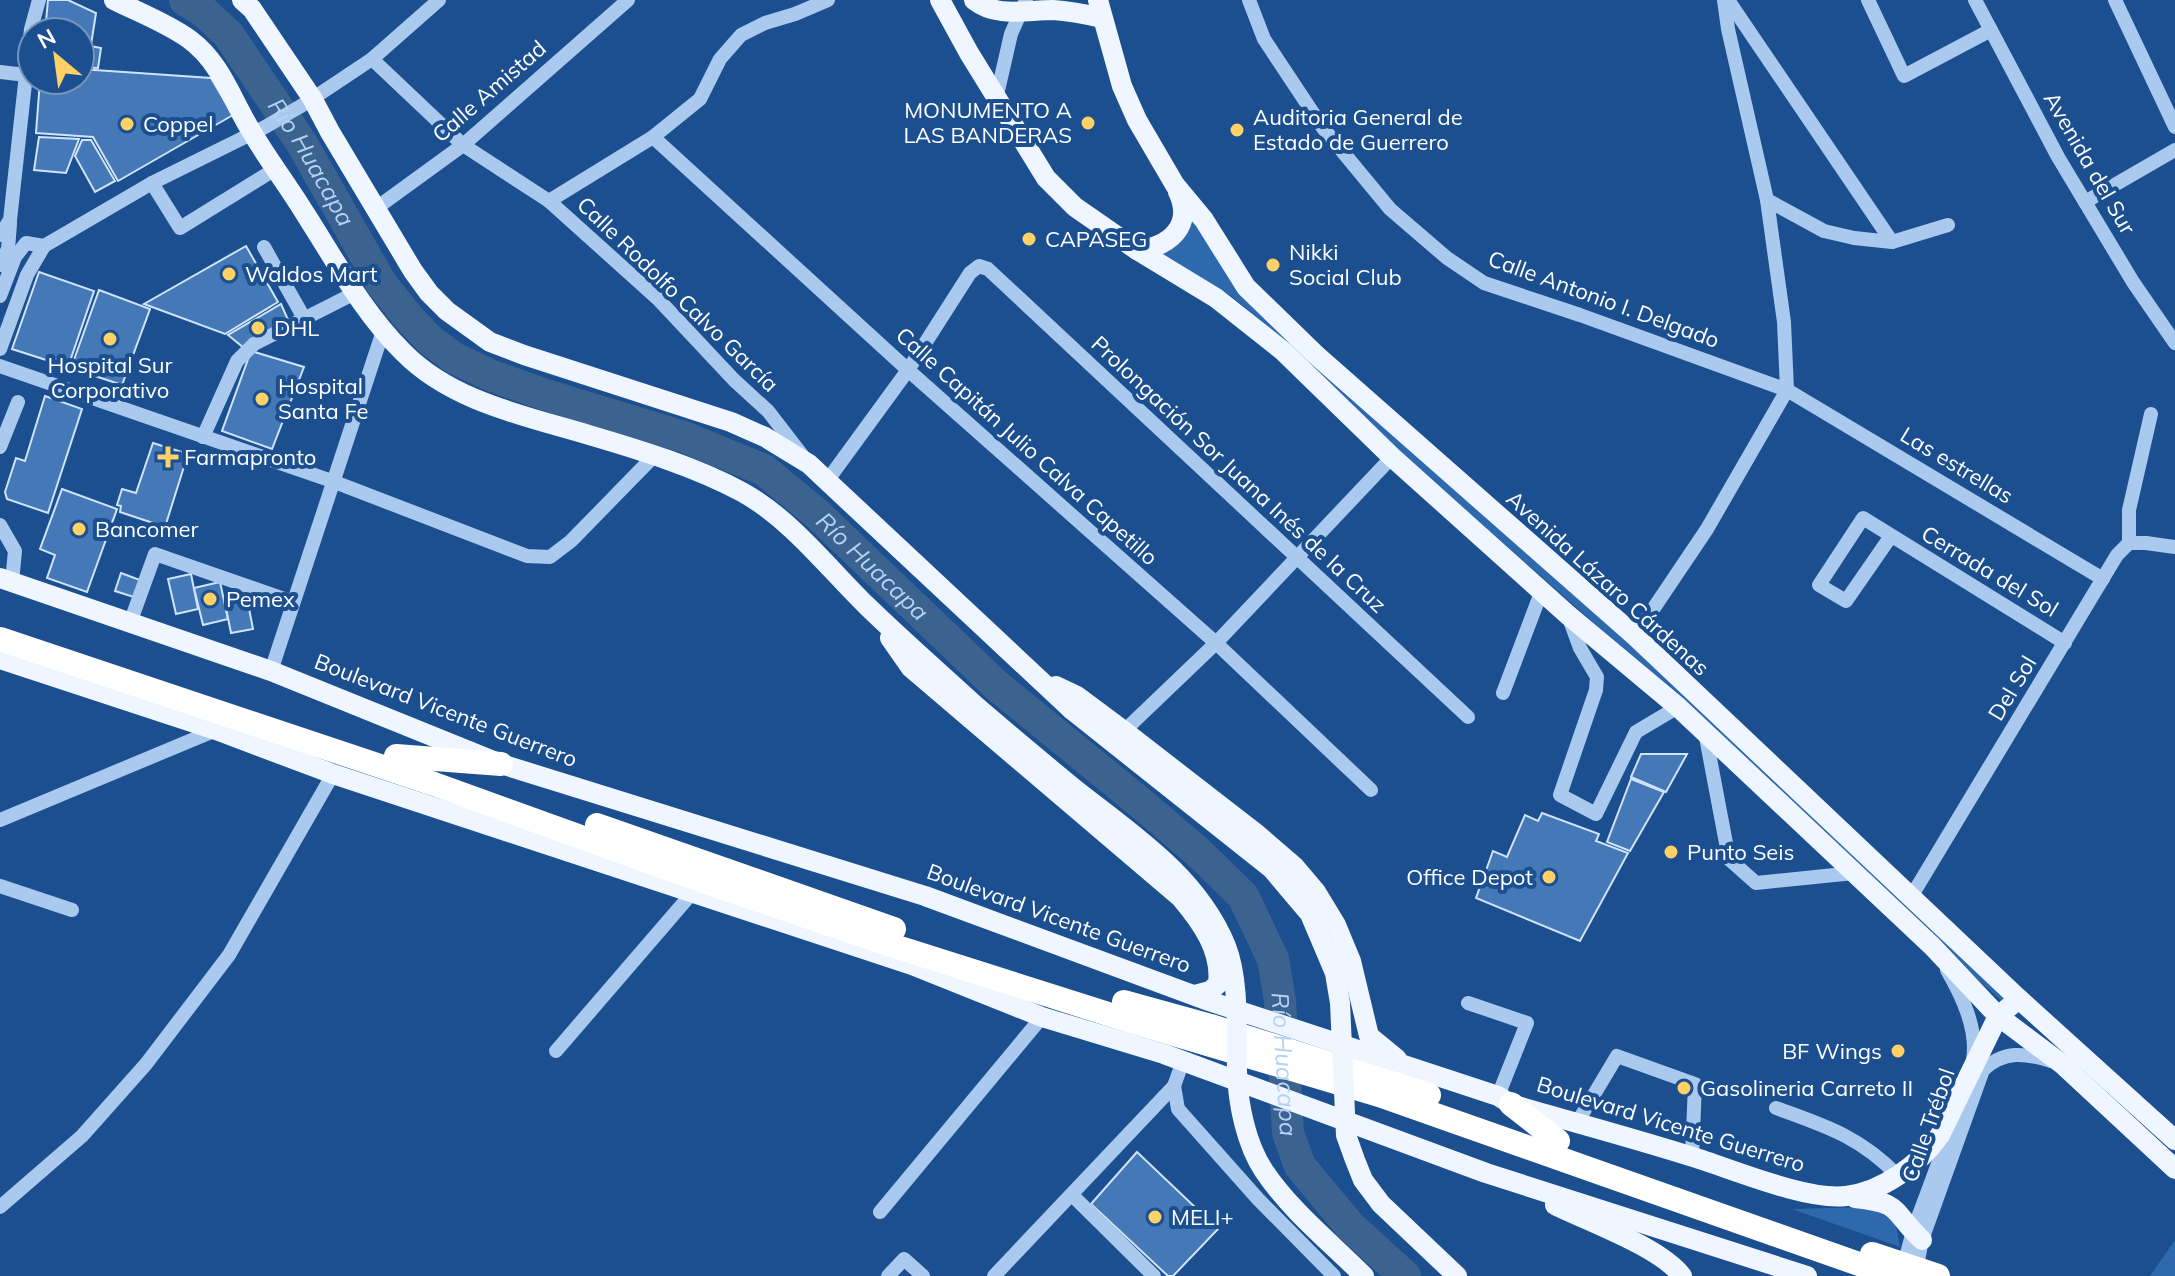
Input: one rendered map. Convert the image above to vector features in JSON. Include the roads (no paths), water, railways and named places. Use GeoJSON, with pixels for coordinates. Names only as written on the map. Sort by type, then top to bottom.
{"type":"FeatureCollection","features":[{"type":"Feature","properties":{"kind":"highway","name":"Boulevard Vicente Guerrero"},"geometry":{"type":"LineString","coordinates":[[0,622],[920,938],[1141,1008],[1209,1035]]}},
{"type":"Feature","properties":{"kind":"highway","name":"Boulevard Vicente Guerrero"},"geometry":{"type":"LineString","coordinates":[[0,639],[434,784],[891,945],[1209,1035],[1381,1078],[1558,1141],[1871,1261],[1893,1276]]}},
{"type":"Feature","properties":{"kind":"highway"},"geometry":{"type":"LineString","coordinates":[[396,756],[501,764]]}},
{"type":"Feature","properties":{"kind":"highway"},"geometry":{"type":"LineString","coordinates":[[843,942],[891,945]]}},
{"type":"Feature","properties":{"kind":"highway","name":"Boulevard Vicente Guerrero"},"geometry":{"type":"LineString","coordinates":[[1381,1078],[1871,1261],[1938,1276]]}},
{"type":"Feature","properties":{"kind":"highway"},"geometry":{"type":"LineString","coordinates":[[1505,1100],[1558,1141]]}},
{"type":"Feature","properties":{"kind":"main road"},"geometry":{"type":"LineString","coordinates":[[114,0],[188,39],[212,62],[258,130],[277,168],[355,293],[406,356],[431,375],[491,405],[703,474],[743,493],[772,513],[978,708],[1155,851],[1187,883],[1209,913],[1227,948],[1235,993],[1238,1093],[1248,1135],[1263,1169],[1290,1202],[1364,1276]]}},
{"type":"Feature","properties":{"kind":"main road","name":"Avenida Lázaro Cárdenas"},"geometry":{"type":"LineString","coordinates":[[940,0],[1046,178],[1075,207],[1137,250],[1216,298],[1283,351],[1392,457],[1568,615],[1705,732],[1932,946],[1998,1016]]}},
{"type":"Feature","properties":{"kind":"main road"},"geometry":{"type":"LineString","coordinates":[[974,0],[986,9],[1004,12],[1024,5],[1077,11],[1100,9]]}},
{"type":"Feature","properties":{"kind":"main road"},"geometry":{"type":"LineString","coordinates":[[251,3],[375,209],[429,293],[447,311],[490,342],[731,422],[765,437],[809,464],[1072,710],[1272,869],[1310,914],[1335,973],[1340,1003],[1346,1135],[1363,1180],[1381,1204],[1457,1276]]}},
{"type":"Feature","properties":{"kind":"main road","name":"Avenida Lázaro Cárdenas"},"geometry":{"type":"LineString","coordinates":[[1100,9],[1122,86],[1137,120],[1175,185],[1204,220],[1246,287],[1315,354],[1635,636],[2019,999],[2175,1140]]}},
{"type":"Feature","properties":{"kind":"main road"},"geometry":{"type":"LineString","coordinates":[[1137,250],[1153,248],[1167,241],[1177,229],[1184,217],[1184,205],[1175,185]]}},
{"type":"Feature","properties":{"kind":"main road","name":"Boulevard Vicente Guerrero"},"geometry":{"type":"LineString","coordinates":[[6,580],[271,671],[501,764],[925,896],[1202,998],[1381,1078],[1410,1068],[1776,1185],[1828,1197],[1846,1196],[1883,1185],[1929,1152],[1998,1016],[2019,999]]}},
{"type":"Feature","properties":{"kind":"main road"},"geometry":{"type":"LineString","coordinates":[[879,617],[911,668],[1181,898],[1197,917],[1213,945],[1220,969],[1218,984],[1202,998]]}},
{"type":"Feature","properties":{"kind":"main road"},"geometry":{"type":"LineString","coordinates":[[0,659],[216,730],[333,774],[912,965],[1042,1017],[1183,1061],[1486,1173],[1807,1276]]}},
{"type":"Feature","properties":{"kind":"main road"},"geometry":{"type":"LineString","coordinates":[[1040,678],[1077,696],[1294,866],[1316,892],[1336,925],[1351,961],[1369,1036],[1410,1068]]}},
{"type":"Feature","properties":{"kind":"main road"},"geometry":{"type":"LineString","coordinates":[[1998,1016],[2062,1064],[2175,1169]]}},
{"type":"Feature","properties":{"kind":"main road"},"geometry":{"type":"LineString","coordinates":[[1486,1173],[1654,1252],[1675,1266],[1682,1276]]}},
{"type":"Feature","properties":{"kind":"main road"},"geometry":{"type":"LineString","coordinates":[[1846,1196],[1892,1205],[1918,1236]]}},
{"type":"Feature","properties":{"kind":"street"},"geometry":{"type":"LineString","coordinates":[[0,349],[27,275],[44,246],[152,183],[258,130],[309,100],[372,59],[439,0]]}},
{"type":"Feature","properties":{"kind":"street"},"geometry":{"type":"LineString","coordinates":[[549,201],[653,137],[700,99],[720,59],[741,35],[828,0]]}},
{"type":"Feature","properties":{"kind":"street","name":"Calle Antonio I. Delgado"},"geometry":{"type":"LineString","coordinates":[[1249,0],[1264,39],[1323,128],[1390,209],[1447,258],[1484,283],[1787,390]]}},
{"type":"Feature","properties":{"kind":"street"},"geometry":{"type":"LineString","coordinates":[[1635,636],[1707,529],[1787,390],[1784,322],[1767,200],[1728,29],[1726,0]]}},
{"type":"Feature","properties":{"kind":"street"},"geometry":{"type":"LineString","coordinates":[[1726,0],[1892,242]]}},
{"type":"Feature","properties":{"kind":"street"},"geometry":{"type":"LineString","coordinates":[[1868,0],[1904,76],[1991,30]]}},
{"type":"Feature","properties":{"kind":"street","name":"Avenida del Sur"},"geometry":{"type":"LineString","coordinates":[[1975,0],[2058,157],[2133,282],[2175,343]]}},
{"type":"Feature","properties":{"kind":"street"},"geometry":{"type":"LineString","coordinates":[[2115,0],[2175,127]]}},
{"type":"Feature","properties":{"kind":"street","name":"Calle Amistad"},"geometry":{"type":"LineString","coordinates":[[375,209],[463,145],[620,2]]}},
{"type":"Feature","properties":{"kind":"street"},"geometry":{"type":"LineString","coordinates":[[997,95],[1011,34],[1024,5]]}},
{"type":"Feature","properties":{"kind":"street","name":"Calle Rodolfo Calvo García"},"geometry":{"type":"LineString","coordinates":[[372,59],[463,145],[549,201],[658,299],[734,380],[768,411],[809,464]]}},
{"type":"Feature","properties":{"kind":"street"},"geometry":{"type":"LineString","coordinates":[[2,291],[24,96]]}},
{"type":"Feature","properties":{"kind":"street","name":"Calle Capitán Julio Calva Capetillo"},"geometry":{"type":"LineString","coordinates":[[653,137],[908,370],[1216,643],[1371,790]]}},
{"type":"Feature","properties":{"kind":"street"},"geometry":{"type":"LineString","coordinates":[[2085,202],[2175,150]]}},
{"type":"Feature","properties":{"kind":"street"},"geometry":{"type":"LineString","coordinates":[[152,183],[180,228],[277,168]]}},
{"type":"Feature","properties":{"kind":"street"},"geometry":{"type":"LineString","coordinates":[[1767,200],[1824,231],[1854,238],[1892,242],[1948,225]]}},
{"type":"Feature","properties":{"kind":"street"},"geometry":{"type":"LineString","coordinates":[[6,246],[26,243],[44,246]]}},
{"type":"Feature","properties":{"kind":"street"},"geometry":{"type":"LineString","coordinates":[[0,265],[6,246]]}},
{"type":"Feature","properties":{"kind":"street"},"geometry":{"type":"LineString","coordinates":[[6,246],[27,275]]}},
{"type":"Feature","properties":{"kind":"street"},"geometry":{"type":"LineString","coordinates":[[264,247],[304,318]]}},
{"type":"Feature","properties":{"kind":"street","name":"Prolongación Sor Juana Inés de la Cruz"},"geometry":{"type":"LineString","coordinates":[[908,370],[970,273],[979,266],[988,269],[1468,717]]}},
{"type":"Feature","properties":{"kind":"street"},"geometry":{"type":"LineString","coordinates":[[203,437],[243,353],[355,293]]}},
{"type":"Feature","properties":{"kind":"street"},"geometry":{"type":"LineString","coordinates":[[271,671],[383,331]]}},
{"type":"Feature","properties":{"kind":"street"},"geometry":{"type":"LineString","coordinates":[[0,366],[332,481],[527,556],[550,557],[571,541],[653,457]]}},
{"type":"Feature","properties":{"kind":"street"},"geometry":{"type":"LineString","coordinates":[[827,481],[908,370]]}},
{"type":"Feature","properties":{"kind":"street","name":"Las estrellas"},"geometry":{"type":"LineString","coordinates":[[1787,390],[2103,579]]}},
{"type":"Feature","properties":{"kind":"street"},"geometry":{"type":"LineString","coordinates":[[0,447],[18,402]]}},
{"type":"Feature","properties":{"kind":"street"},"geometry":{"type":"LineString","coordinates":[[2151,414],[2129,510],[2129,543],[2175,547]]}},
{"type":"Feature","properties":{"kind":"street"},"geometry":{"type":"LineString","coordinates":[[1124,731],[1216,643],[1392,457]]}},
{"type":"Feature","properties":{"kind":"street","name":"Cerrada del Sol"},"geometry":{"type":"LineString","coordinates":[[1891,536],[1845,602],[1819,585],[1863,518],[2065,643]]}},
{"type":"Feature","properties":{"kind":"street"},"geometry":{"type":"LineString","coordinates":[[0,525],[15,551],[6,580]]}},
{"type":"Feature","properties":{"kind":"street","name":"Del Sol"},"geometry":{"type":"LineString","coordinates":[[1911,897],[2117,555],[2129,543]]}},
{"type":"Feature","properties":{"kind":"street"},"geometry":{"type":"LineString","coordinates":[[130,623],[155,554],[293,602]]}},
{"type":"Feature","properties":{"kind":"street"},"geometry":{"type":"LineString","coordinates":[[1503,693],[1542,590]]}},
{"type":"Feature","properties":{"kind":"street"},"geometry":{"type":"LineString","coordinates":[[1568,615],[1580,648],[1597,677],[1596,690],[1560,795],[1596,814],[1636,732],[1678,707]]}},
{"type":"Feature","properties":{"kind":"street"},"geometry":{"type":"LineString","coordinates":[[0,820],[216,730]]}},
{"type":"Feature","properties":{"kind":"street"},"geometry":{"type":"LineString","coordinates":[[1705,732],[1729,859],[1756,883],[1854,873]]}},
{"type":"Feature","properties":{"kind":"street"},"geometry":{"type":"LineString","coordinates":[[0,1207],[82,1136],[146,1064],[220,967],[333,774]]}},
{"type":"Feature","properties":{"kind":"street"},"geometry":{"type":"LineString","coordinates":[[0,886],[72,910]]}},
{"type":"Feature","properties":{"kind":"street"},"geometry":{"type":"LineString","coordinates":[[556,1051],[693,892]]}},
{"type":"Feature","properties":{"kind":"street","name":"Calle Trébol"},"geometry":{"type":"LineString","coordinates":[[1915,1276],[1918,1236],[1973,1065],[1974,1052],[1968,1017],[1954,982],[1932,946]]}},
{"type":"Feature","properties":{"kind":"street"},"geometry":{"type":"LineString","coordinates":[[1468,1003],[1527,1023],[1505,1100]]}},
{"type":"Feature","properties":{"kind":"street"},"geometry":{"type":"LineString","coordinates":[[880,1212],[1042,1017]]}},
{"type":"Feature","properties":{"kind":"street","name":"Calle Trébol"},"geometry":{"type":"LineString","coordinates":[[1901,1276],[1983,1070],[1993,1060],[2005,1055],[2020,1054],[2062,1064]]}},
{"type":"Feature","properties":{"kind":"street"},"geometry":{"type":"LineString","coordinates":[[1577,1123],[1617,1056],[1695,1084],[1692,1157]]}},
{"type":"Feature","properties":{"kind":"street"},"geometry":{"type":"LineString","coordinates":[[994,1276],[1174,1086],[1183,1061]]}},
{"type":"Feature","properties":{"kind":"street"},"geometry":{"type":"LineString","coordinates":[[1174,1086],[1178,1109],[1258,1199],[1334,1276]]}},
{"type":"Feature","properties":{"kind":"street"},"geometry":{"type":"LineString","coordinates":[[1776,1108],[1837,1130],[1882,1160],[1897,1175]]}},
{"type":"Feature","properties":{"kind":"street"},"geometry":{"type":"LineString","coordinates":[[1072,1195],[1154,1276]]}},
{"type":"Feature","properties":{"kind":"street"},"geometry":{"type":"LineString","coordinates":[[888,1276],[904,1259],[923,1276]]}},
{"type":"Feature","properties":{"kind":"waterway","name":"Río Huacapa"},"geometry":{"type":"LineString","coordinates":[[185,0],[228,34],[301,142],[381,283],[430,340],[454,358],[490,375],[684,437],[764,470],[816,513],[996,685],[1143,805],[1243,896],[1273,959],[1280,1000],[1288,1133],[1300,1166],[1350,1226],[1405,1276]]}},
{"type":"Feature","properties":{"kind":"place","name":"MONUMENTO A LAS BANDERAS"},"geometry":{"type":"Point","coordinates":[1088,123]}},
{"type":"Feature","properties":{"kind":"place","name":"Coppel"},"geometry":{"type":"Point","coordinates":[127,124]}},
{"type":"Feature","properties":{"kind":"place","name":"Auditoria General de Estado de Guerrero"},"geometry":{"type":"Point","coordinates":[1237,130]}},
{"type":"Feature","properties":{"kind":"place","name":"CAPASEG"},"geometry":{"type":"Point","coordinates":[1029,239]}},
{"type":"Feature","properties":{"kind":"place","name":"Nikki Social Club"},"geometry":{"type":"Point","coordinates":[1273,265]}},
{"type":"Feature","properties":{"kind":"place","name":"Waldos Mart"},"geometry":{"type":"Point","coordinates":[229,274]}},
{"type":"Feature","properties":{"kind":"place","name":"DHL"},"geometry":{"type":"Point","coordinates":[258,328]}},
{"type":"Feature","properties":{"kind":"place","name":"Hospital Sur Corporativo"},"geometry":{"type":"Point","coordinates":[110,339]}},
{"type":"Feature","properties":{"kind":"place","name":"Hospital Santa Fe"},"geometry":{"type":"Point","coordinates":[262,399]}},
{"type":"Feature","properties":{"kind":"place","name":"Farmapronto"},"geometry":{"type":"Point","coordinates":[168,457]}},
{"type":"Feature","properties":{"kind":"place","name":"Bancomer"},"geometry":{"type":"Point","coordinates":[79,529]}},
{"type":"Feature","properties":{"kind":"place","name":"Pemex"},"geometry":{"type":"Point","coordinates":[210,599]}},
{"type":"Feature","properties":{"kind":"place","name":"Punto Seis"},"geometry":{"type":"Point","coordinates":[1671,852]}},
{"type":"Feature","properties":{"kind":"place","name":"Office Depot"},"geometry":{"type":"Point","coordinates":[1549,877]}},
{"type":"Feature","properties":{"kind":"place","name":"BF Wings"},"geometry":{"type":"Point","coordinates":[1898,1051]}},
{"type":"Feature","properties":{"kind":"place","name":"Gasolineria Carreto II"},"geometry":{"type":"Point","coordinates":[1684,1088]}},
{"type":"Feature","properties":{"kind":"place","name":"MELI+"},"geometry":{"type":"Point","coordinates":[1155,1217]}}]}
